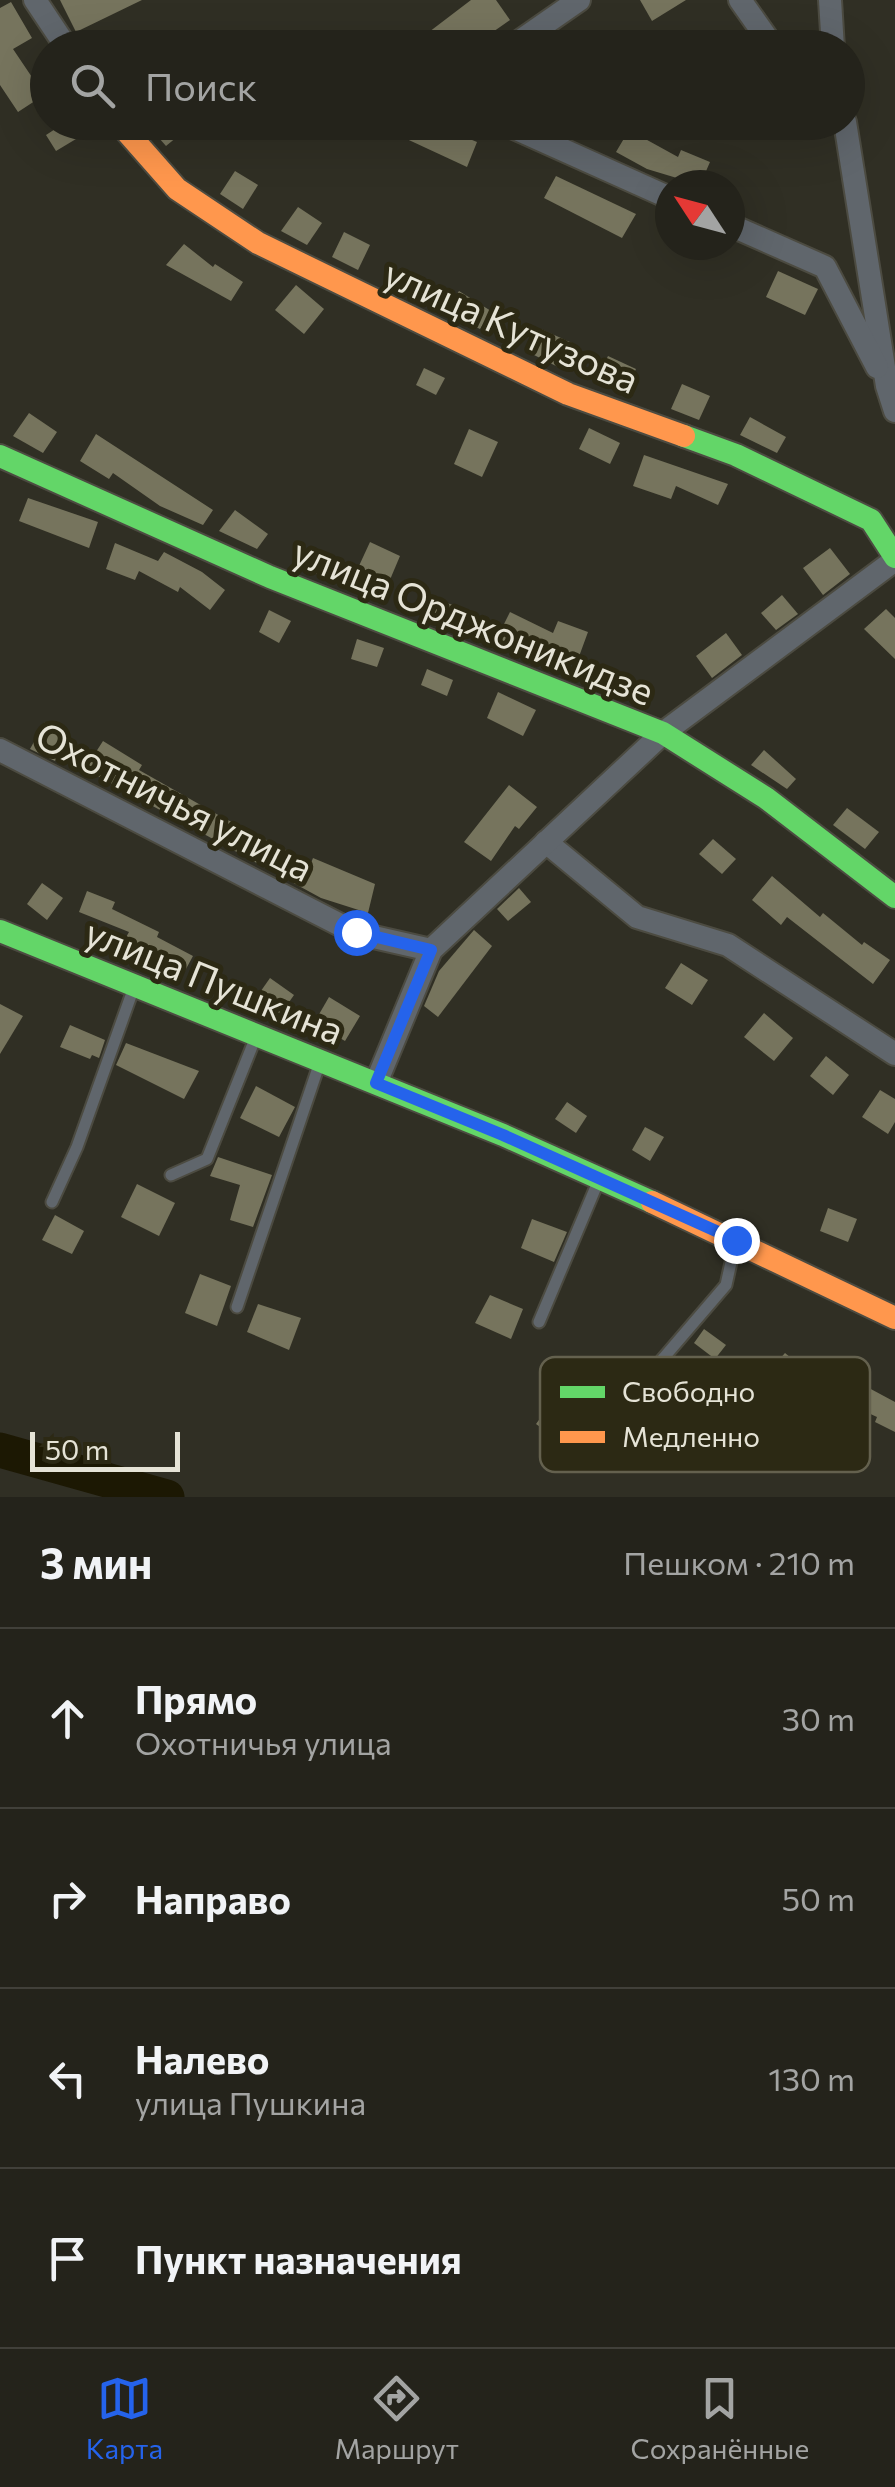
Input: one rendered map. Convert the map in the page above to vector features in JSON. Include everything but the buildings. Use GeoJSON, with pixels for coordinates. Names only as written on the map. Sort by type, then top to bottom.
{"type":"FeatureCollection","features":[{"type":"Feature","properties":{"kind":"street"},"geometry":{"type":"LineString","coordinates":[[35,0],[55,30]]}},
{"type":"Feature","properties":{"kind":"street"},"geometry":{"type":"LineString","coordinates":[[536,30],[578,0]]}},
{"type":"Feature","properties":{"kind":"street"},"geometry":{"type":"LineString","coordinates":[[740,0],[761,30]]}},
{"type":"Feature","properties":{"kind":"street"},"geometry":{"type":"LineString","coordinates":[[830,0],[832,30]]}},
{"type":"Feature","properties":{"kind":"street","name":"улица Кутузова"},"geometry":{"type":"LineString","coordinates":[[134,140],[177,189],[258,243],[568,394],[736,455],[871,520],[895,558]]}},
{"type":"Feature","properties":{"kind":"street"},"geometry":{"type":"LineString","coordinates":[[541,140],[655,191]]}},
{"type":"Feature","properties":{"kind":"street"},"geometry":{"type":"LineString","coordinates":[[848,140],[887,386],[895,411]]}},
{"type":"Feature","properties":{"kind":"street"},"geometry":{"type":"LineString","coordinates":[[745,231],[824,267],[887,386]]}},
{"type":"Feature","properties":{"kind":"street","name":"улица Орджоникидзе"},"geometry":{"type":"LineString","coordinates":[[0,456],[270,577],[663,733],[766,798],[895,897]]}},
{"type":"Feature","properties":{"kind":"street"},"geometry":{"type":"LineString","coordinates":[[376,1083],[431,950],[663,733],[895,558]]}},
{"type":"Feature","properties":{"kind":"street","name":"Охотничья улица"},"geometry":{"type":"LineString","coordinates":[[0,750],[356,932],[431,950]]}},
{"type":"Feature","properties":{"kind":"street"},"geometry":{"type":"LineString","coordinates":[[546,842],[638,917],[728,945],[895,1054]]}},
{"type":"Feature","properties":{"kind":"street","name":"улица Пушкина"},"geometry":{"type":"LineString","coordinates":[[0,931],[600,1178],[895,1318]]}},
{"type":"Feature","properties":{"kind":"lane"},"geometry":{"type":"LineString","coordinates":[[52,1202],[78,1147],[134,986]]}},
{"type":"Feature","properties":{"kind":"lane"},"geometry":{"type":"LineString","coordinates":[[171,1174],[208,1159],[257,1035]]}},
{"type":"Feature","properties":{"kind":"lane"},"geometry":{"type":"LineString","coordinates":[[237,1307],[320,1061]]}},
{"type":"Feature","properties":{"kind":"lane"},"geometry":{"type":"LineString","coordinates":[[539,1322],[600,1178]]}},
{"type":"Feature","properties":{"kind":"lane"},"geometry":{"type":"LineString","coordinates":[[664,1357],[726,1285],[736,1240]]}},
{"type":"Feature","properties":{"kind":"waterway"},"geometry":{"type":"LineString","coordinates":[[0,1450],[167,1497]]}},
{"type":"Feature","properties":{"kind":"traffic: fast"},"geometry":{"type":"LineString","coordinates":[[684,436],[736,455],[871,520],[895,557]]}},
{"type":"Feature","properties":{"kind":"traffic: fast"},"geometry":{"type":"LineString","coordinates":[[0,456],[270,577],[663,733],[766,798],[895,897]]}},
{"type":"Feature","properties":{"kind":"traffic: fast"},"geometry":{"type":"LineString","coordinates":[[0,931],[503,1135],[652,1202]]}},
{"type":"Feature","properties":{"kind":"traffic: slow"},"geometry":{"type":"LineString","coordinates":[[134,140],[177,189],[258,243],[568,394],[684,436]]}},
{"type":"Feature","properties":{"kind":"traffic: slow"},"geometry":{"type":"LineString","coordinates":[[652,1202],[895,1318]]}},
{"type":"Feature","properties":{"kind":"route"},"geometry":{"type":"LineString","coordinates":[[356,932],[431,950],[376,1083],[503,1135],[736,1240]]}}]}
